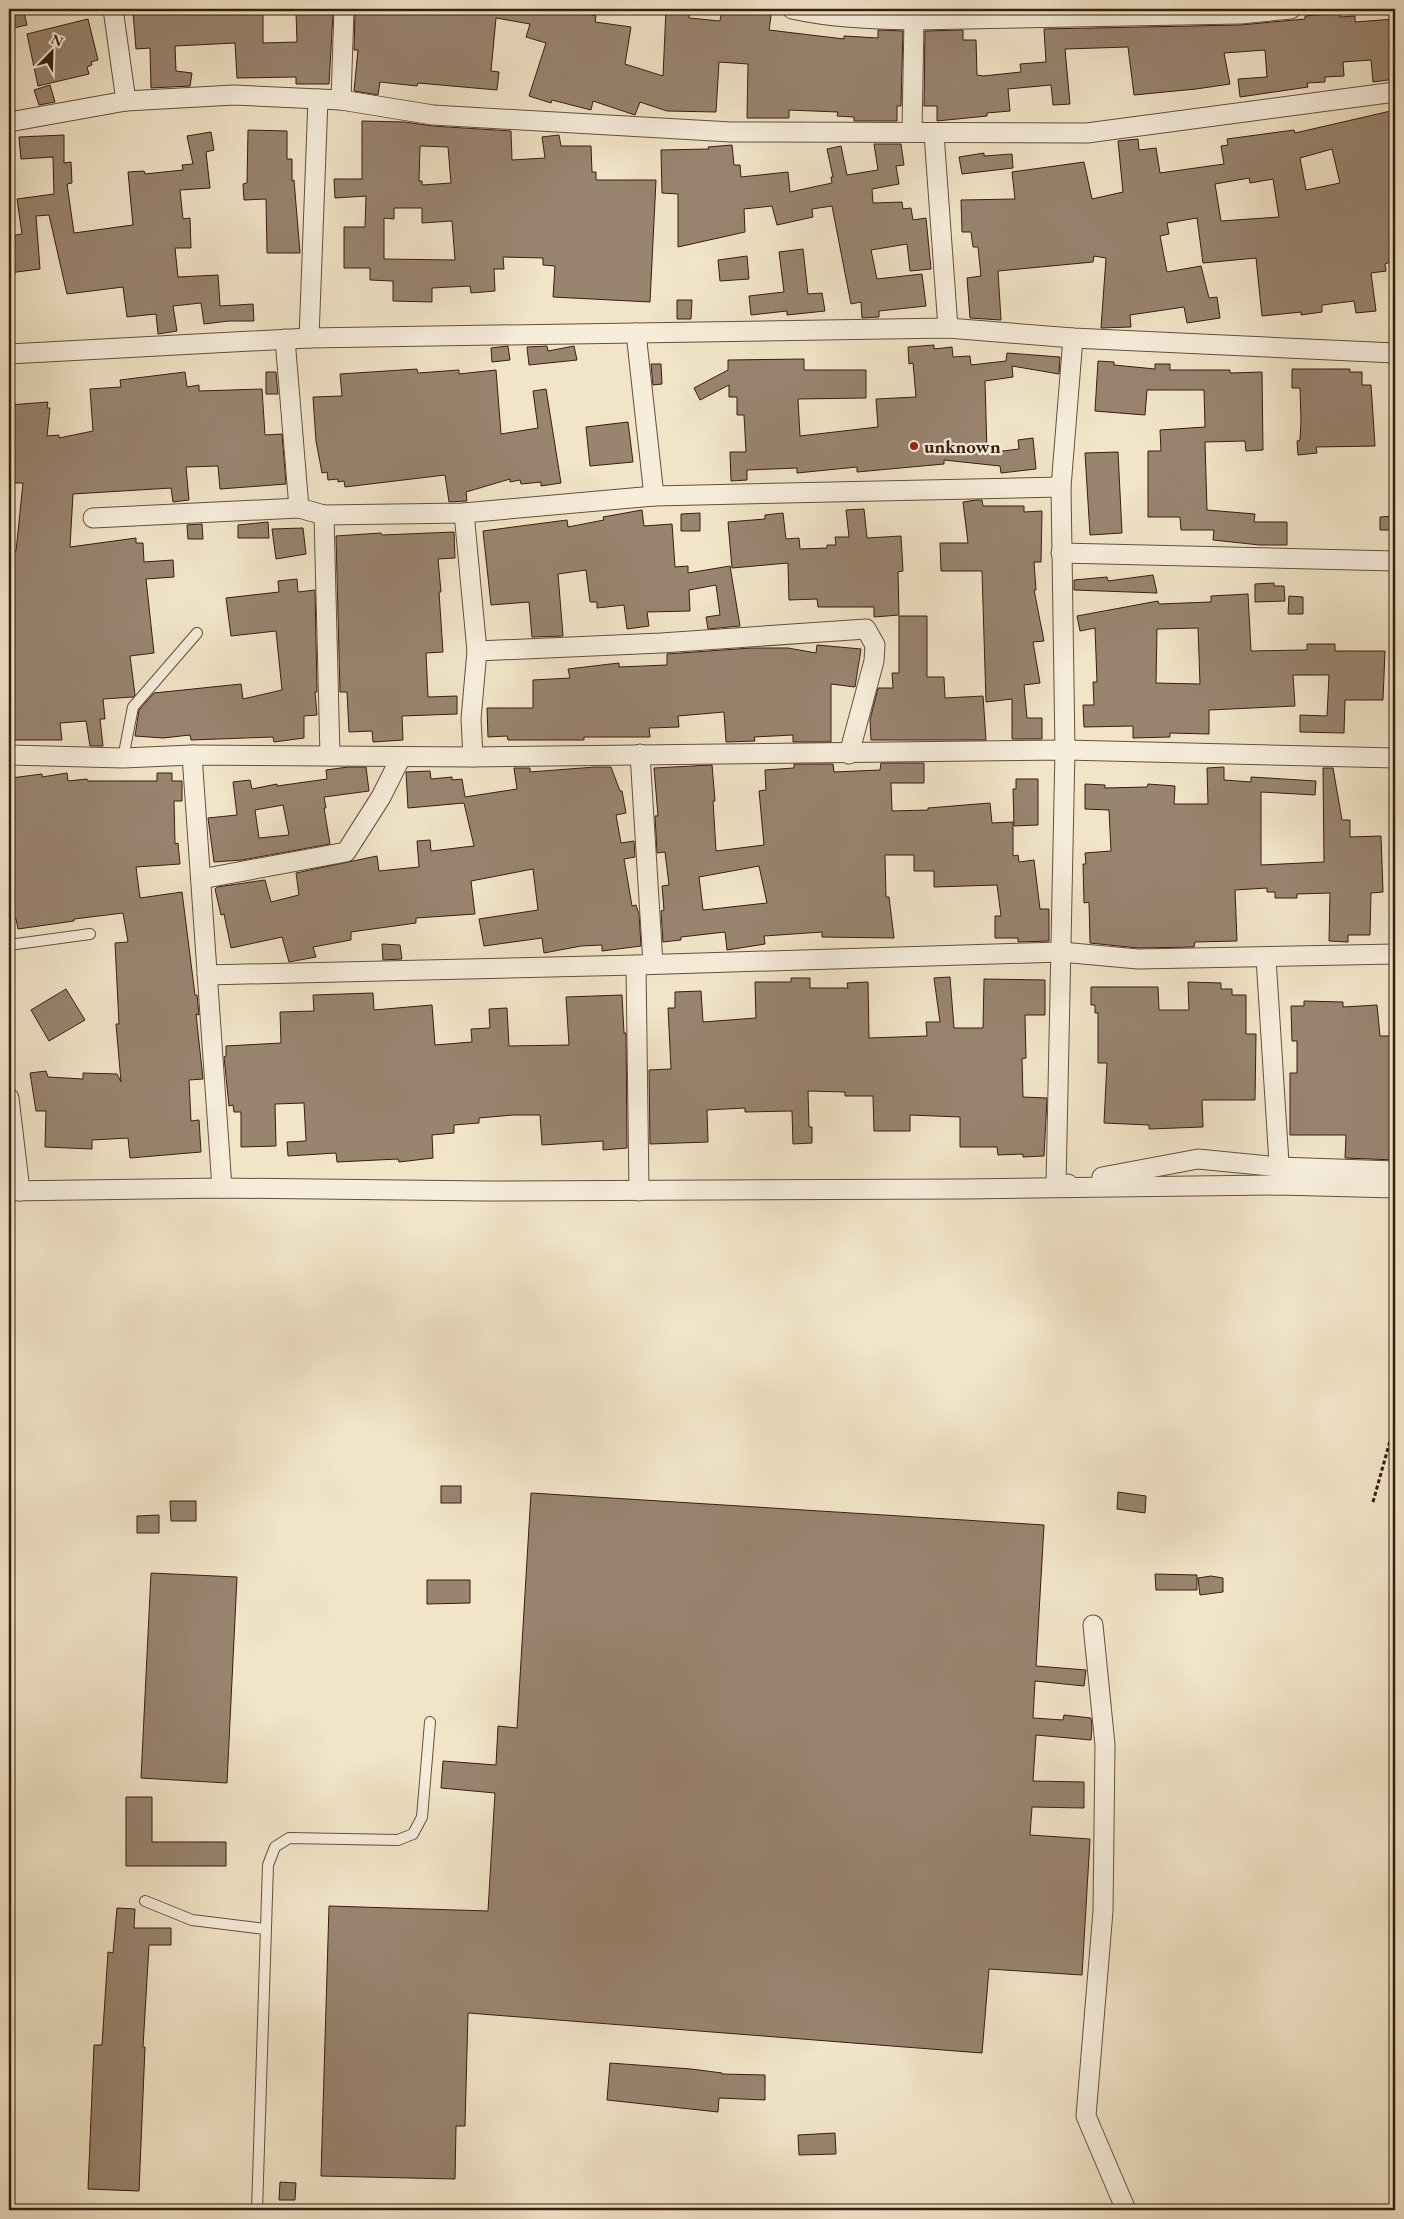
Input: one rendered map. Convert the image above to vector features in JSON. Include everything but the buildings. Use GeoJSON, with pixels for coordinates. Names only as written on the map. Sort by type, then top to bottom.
{"type":"FeatureCollection","features":[{"type":"Feature","properties":{"kind":"street"},"geometry":{"type":"LineString","coordinates":[[113,9],[126,101]]}},
{"type":"Feature","properties":{"kind":"street"},"geometry":{"type":"LineString","coordinates":[[341,100],[344,9]]}},
{"type":"Feature","properties":{"kind":"street"},"geometry":{"type":"LineString","coordinates":[[792,9],[815,14],[865,20],[1291,9]]}},
{"type":"Feature","properties":{"kind":"street"},"geometry":{"type":"LineString","coordinates":[[912,131],[914,20]]}},
{"type":"Feature","properties":{"kind":"street"},"geometry":{"type":"LineString","coordinates":[[9,122],[126,101],[234,95],[341,100],[433,115],[731,132],[912,131],[934,134],[1087,133],[1395,92]]}},
{"type":"Feature","properties":{"kind":"street"},"geometry":{"type":"LineString","coordinates":[[309,338],[318,99]]}},
{"type":"Feature","properties":{"kind":"street"},"geometry":{"type":"LineString","coordinates":[[934,134],[948,328]]}},
{"type":"Feature","properties":{"kind":"street"},"geometry":{"type":"LineString","coordinates":[[9,354],[309,338],[948,328],[1073,338],[1395,353]]}},
{"type":"Feature","properties":{"kind":"street"},"geometry":{"type":"LineString","coordinates":[[636,333],[654,496]]}},
{"type":"Feature","properties":{"kind":"street"},"geometry":{"type":"LineString","coordinates":[[1056,1186],[1065,750],[1061,487],[1073,338]]}},
{"type":"Feature","properties":{"kind":"street"},"geometry":{"type":"LineString","coordinates":[[285,339],[299,508]]}},
{"type":"Feature","properties":{"kind":"street"},"geometry":{"type":"LineString","coordinates":[[93,518],[299,508],[324,515],[464,512],[654,496],[1061,487]]}},
{"type":"Feature","properties":{"kind":"street"},"geometry":{"type":"LineString","coordinates":[[464,512],[477,651],[471,719],[473,757]]}},
{"type":"Feature","properties":{"kind":"street"},"geometry":{"type":"LineString","coordinates":[[324,515],[330,756]]}},
{"type":"Feature","properties":{"kind":"street"},"geometry":{"type":"LineString","coordinates":[[1061,553],[1395,560]]}},
{"type":"Feature","properties":{"kind":"street"},"geometry":{"type":"LineString","coordinates":[[477,651],[661,643],[866,629],[875,645],[874,661],[849,754]]}},
{"type":"Feature","properties":{"kind":"street"},"geometry":{"type":"LineString","coordinates":[[9,755],[123,758],[192,755],[473,757],[1065,750],[1395,758]]}},
{"type":"Feature","properties":{"kind":"street"},"geometry":{"type":"LineString","coordinates":[[639,1191],[644,965],[640,754]]}},
{"type":"Feature","properties":{"kind":"street"},"geometry":{"type":"LineString","coordinates":[[192,755],[222,1188]]}},
{"type":"Feature","properties":{"kind":"street"},"geometry":{"type":"LineString","coordinates":[[201,879],[346,852],[381,797],[401,757]]}},
{"type":"Feature","properties":{"kind":"street"},"geometry":{"type":"LineString","coordinates":[[207,974],[644,965],[1061,952],[1138,959],[1395,954]]}},
{"type":"Feature","properties":{"kind":"street"},"geometry":{"type":"LineString","coordinates":[[1266,958],[1280,1176]]}},
{"type":"Feature","properties":{"kind":"street"},"geometry":{"type":"LineString","coordinates":[[9,1098],[14,1191],[222,1188],[357,1191],[964,1190],[1395,1171]]}},
{"type":"Feature","properties":{"kind":"street"},"geometry":{"type":"LineString","coordinates":[[1056,1186],[1198,1159],[1280,1176],[1395,1188]]}},
{"type":"Feature","properties":{"kind":"street"},"geometry":{"type":"LineString","coordinates":[[1093,1625],[1105,1745],[1103,1911],[1086,2116],[1126,2210]]}},
{"type":"Feature","properties":{"kind":"lane"},"geometry":{"type":"LineString","coordinates":[[123,758],[133,707],[197,633]]}},
{"type":"Feature","properties":{"kind":"lane"},"geometry":{"type":"LineString","coordinates":[[9,945],[90,934]]}},
{"type":"Feature","properties":{"kind":"lane"},"geometry":{"type":"LineString","coordinates":[[257,2210],[268,1865],[275,1847],[288,1838],[398,1840],[413,1834],[422,1817],[430,1722]]}},
{"type":"Feature","properties":{"kind":"lane"},"geometry":{"type":"LineString","coordinates":[[145,1901],[192,1920],[265,1929]]}},
{"type":"Feature","properties":{"kind":"path"},"geometry":{"type":"LineString","coordinates":[[1373,1502],[1395,1423]]}},
{"type":"Feature","properties":{"kind":"place","name":"unknown"},"geometry":{"type":"Point","coordinates":[914,446]}}]}
